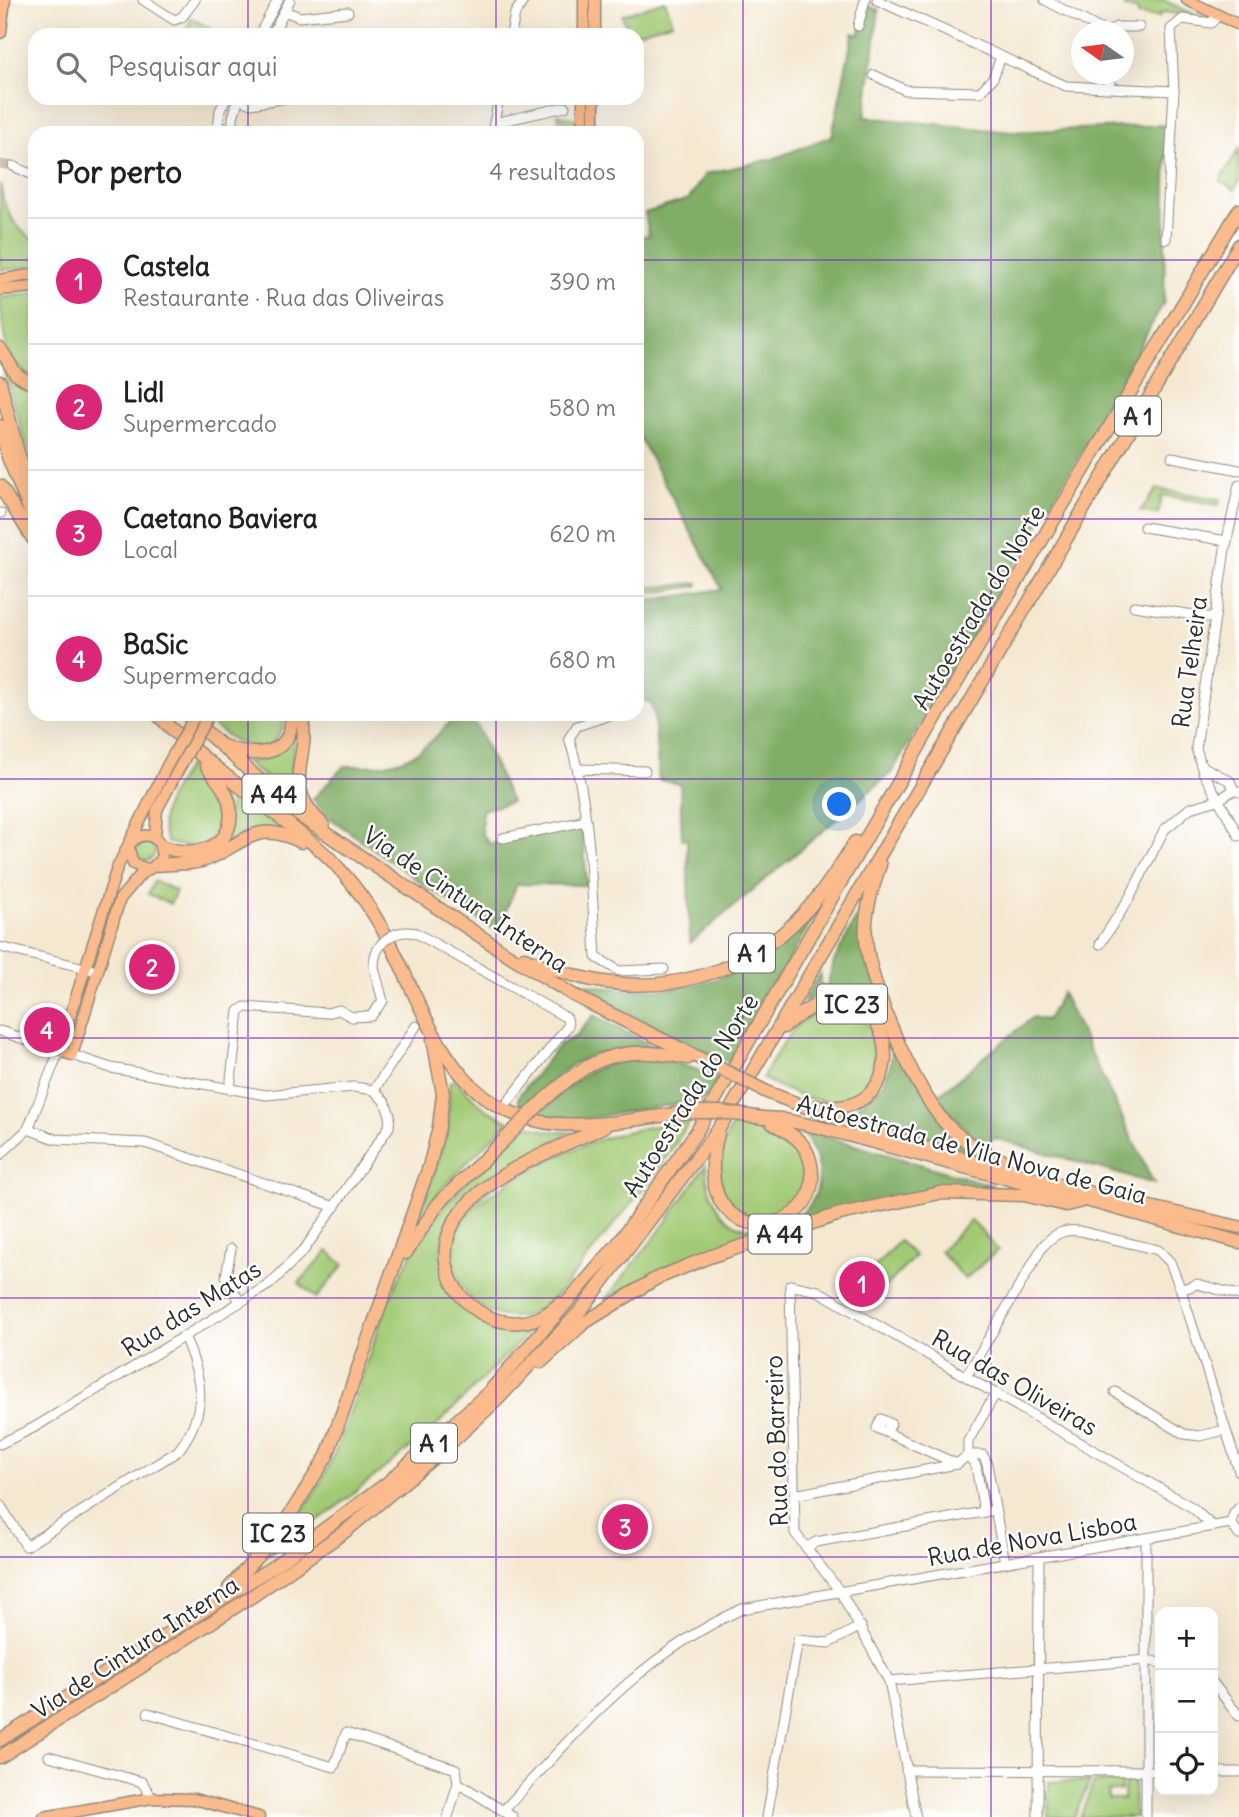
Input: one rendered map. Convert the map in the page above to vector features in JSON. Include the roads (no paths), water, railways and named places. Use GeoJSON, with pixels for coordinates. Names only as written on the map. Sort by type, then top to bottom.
{"type":"FeatureCollection","features":[{"type":"Feature","properties":{"kind":"highway"},"geometry":{"type":"LineString","coordinates":[[0,33],[4,0]]}},
{"type":"Feature","properties":{"kind":"highway","name":"Autoestrada do Norte"},"geometry":{"type":"LineString","coordinates":[[216,1600],[274,1566],[330,1527],[439,1439],[521,1358],[617,1245],[697,1131],[932,724],[1239,210]]}},
{"type":"Feature","properties":{"kind":"highway","name":"Autoestrada do Norte"},"geometry":{"type":"LineString","coordinates":[[775,1038],[1239,245]]}},
{"type":"Feature","properties":{"kind":"highway"},"geometry":{"type":"LineString","coordinates":[[0,348],[16,374],[28,382]]}},
{"type":"Feature","properties":{"kind":"highway"},"geometry":{"type":"LineString","coordinates":[[0,382],[18,453],[28,478]]}},
{"type":"Feature","properties":{"kind":"highway"},"geometry":{"type":"LineString","coordinates":[[0,426],[8,457],[28,506]]}},
{"type":"Feature","properties":{"kind":"highway"},"geometry":{"type":"LineString","coordinates":[[0,486],[28,531]]}},
{"type":"Feature","properties":{"kind":"highway","name":"Via de Cintura Interna"},"geometry":{"type":"LineString","coordinates":[[164,721],[198,753],[334,862],[378,920],[432,1036]]}},
{"type":"Feature","properties":{"kind":"highway","name":"Via de Cintura Interna"},"geometry":{"type":"LineString","coordinates":[[193,721],[300,816],[339,839],[573,995],[794,1103]]}},
{"type":"Feature","properties":{"kind":"highway"},"geometry":{"type":"LineString","coordinates":[[215,742],[250,755],[263,755],[283,742],[296,721]]}},
{"type":"Feature","properties":{"kind":"highway"},"geometry":{"type":"LineString","coordinates":[[299,721],[296,772],[301,796],[313,816],[339,839]]}},
{"type":"Feature","properties":{"kind":"highway","name":"A 1"},"geometry":{"type":"LineString","coordinates":[[475,931],[523,957],[566,974],[610,983],[670,982],[728,966],[785,931],[815,900],[932,724]]}},
{"type":"Feature","properties":{"kind":"highway"},"geometry":{"type":"LineString","coordinates":[[158,842],[179,853],[192,854],[207,849],[226,832],[230,818],[228,798],[198,753]]}},
{"type":"Feature","properties":{"kind":"highway"},"geometry":{"type":"LineString","coordinates":[[152,867],[209,859],[248,836],[261,833],[289,836],[320,850]]}},
{"type":"Feature","properties":{"kind":"highway"},"geometry":{"type":"LineString","coordinates":[[891,838],[867,911],[867,949],[874,981],[921,1087],[947,1124],[973,1146],[998,1159],[1060,1178],[1065,1185]]}},
{"type":"Feature","properties":{"kind":"highway","name":"IC 23"},"geometry":{"type":"LineString","coordinates":[[775,1038],[807,1009],[824,1002],[836,1001],[865,1010],[884,1036],[887,1056],[884,1068],[871,1089],[858,1101],[827,1108],[794,1103]]}},
{"type":"Feature","properties":{"kind":"highway","name":"IC 23"},"geometry":{"type":"LineString","coordinates":[[216,1600],[279,1532],[327,1456],[386,1296],[439,1127],[443,1094],[432,1036]]}},
{"type":"Feature","properties":{"kind":"highway","name":"Autoestrada de Vila Nova de Gaia"},"geometry":{"type":"LineString","coordinates":[[432,1036],[482,1096],[506,1110],[539,1122],[610,1123],[690,1112],[720,1112],[781,1119],[1239,1242]]}},
{"type":"Feature","properties":{"kind":"highway","name":"Via de Cintura Interna"},"geometry":{"type":"LineString","coordinates":[[0,1757],[337,1538],[445,1448],[513,1383],[582,1309],[673,1193],[720,1127],[775,1038]]}},
{"type":"Feature","properties":{"kind":"highway"},"geometry":{"type":"LineString","coordinates":[[386,1296],[430,1214],[568,1078],[601,1058],[623,1054],[647,1053],[709,1063]]}},
{"type":"Feature","properties":{"kind":"highway","name":"Autoestrada de Vila Nova de Gaia"},"geometry":{"type":"LineString","coordinates":[[794,1103],[941,1152],[1239,1227]]}},
{"type":"Feature","properties":{"kind":"highway"},"geometry":{"type":"LineString","coordinates":[[720,1127],[712,1163],[715,1193],[726,1210],[740,1220],[760,1224],[771,1222],[793,1214],[802,1206],[813,1180],[812,1165],[796,1135],[763,1118]]}},
{"type":"Feature","properties":{"kind":"highway","name":"A 1"},"geometry":{"type":"LineString","coordinates":[[610,1123],[501,1177],[477,1196],[451,1228],[445,1255],[454,1287],[466,1302],[481,1314],[505,1322],[514,1322],[552,1311],[617,1245]]}},
{"type":"Feature","properties":{"kind":"highway","name":"A 44"},"geometry":{"type":"LineString","coordinates":[[513,1383],[559,1349],[584,1323],[655,1279],[709,1256],[872,1205],[940,1193],[1024,1195],[1066,1205],[1082,1200]]}},
{"type":"Feature","properties":{"kind":"highway","name":"Via de Cintura Interna"},"geometry":{"type":"LineString","coordinates":[[0,1740],[216,1600]]}},
{"type":"Feature","properties":{"kind":"main road"},"geometry":{"type":"LineString","coordinates":[[584,0],[584,28]]}},
{"type":"Feature","properties":{"kind":"main road"},"geometry":{"type":"LineString","coordinates":[[595,0],[595,28]]}},
{"type":"Feature","properties":{"kind":"main road"},"geometry":{"type":"LineString","coordinates":[[1187,0],[1239,25]]}},
{"type":"Feature","properties":{"kind":"main road"},"geometry":{"type":"LineString","coordinates":[[583,105],[583,126]]}},
{"type":"Feature","properties":{"kind":"main road"},"geometry":{"type":"LineString","coordinates":[[594,105],[594,126]]}},
{"type":"Feature","properties":{"kind":"main road"},"geometry":{"type":"LineString","coordinates":[[0,280],[28,275]]}},
{"type":"Feature","properties":{"kind":"main road"},"geometry":{"type":"LineString","coordinates":[[0,290],[28,288]]}},
{"type":"Feature","properties":{"kind":"main road"},"geometry":{"type":"LineString","coordinates":[[192,721],[117,868],[92,969],[72,1055],[59,1051],[92,969],[120,899],[162,856],[158,842],[157,810],[205,721]]}},
{"type":"Feature","properties":{"kind":"main road"},"geometry":{"type":"LineString","coordinates":[[130,845],[143,835],[158,842]]}},
{"type":"Feature","properties":{"kind":"main road"},"geometry":{"type":"LineString","coordinates":[[130,845],[133,864],[152,867]]}},
{"type":"Feature","properties":{"kind":"main road"},"geometry":{"type":"LineString","coordinates":[[44,1817],[152,1798],[194,1799],[259,1817]]}},
{"type":"Feature","properties":{"kind":"street"},"geometry":{"type":"LineString","coordinates":[[143,0],[174,20],[182,17],[195,0]]}},
{"type":"Feature","properties":{"kind":"street"},"geometry":{"type":"LineString","coordinates":[[264,28],[278,0]]}},
{"type":"Feature","properties":{"kind":"street"},"geometry":{"type":"LineString","coordinates":[[276,28],[290,0]]}},
{"type":"Feature","properties":{"kind":"street"},"geometry":{"type":"LineString","coordinates":[[512,28],[515,13],[524,0]]}},
{"type":"Feature","properties":{"kind":"street"},"geometry":{"type":"LineString","coordinates":[[858,26],[865,0]]}},
{"type":"Feature","properties":{"kind":"street"},"geometry":{"type":"LineString","coordinates":[[877,0],[1066,86],[1174,91]]}},
{"type":"Feature","properties":{"kind":"street"},"geometry":{"type":"LineString","coordinates":[[1045,0],[1085,21]]}},
{"type":"Feature","properties":{"kind":"street"},"geometry":{"type":"LineString","coordinates":[[284,11],[300,17],[348,12]]}},
{"type":"Feature","properties":{"kind":"street"},"geometry":{"type":"LineString","coordinates":[[1166,239],[1174,91],[1171,29],[1183,19],[1211,23],[1218,15]]}},
{"type":"Feature","properties":{"kind":"street"},"geometry":{"type":"LineString","coordinates":[[1134,27],[1139,27]]}},
{"type":"Feature","properties":{"kind":"street"},"geometry":{"type":"LineString","coordinates":[[874,75],[905,90],[980,92],[993,78],[1001,57]]}},
{"type":"Feature","properties":{"kind":"street"},"geometry":{"type":"LineString","coordinates":[[216,126],[223,105]]}},
{"type":"Feature","properties":{"kind":"street"},"geometry":{"type":"LineString","coordinates":[[233,126],[237,105]]}},
{"type":"Feature","properties":{"kind":"street"},"geometry":{"type":"LineString","coordinates":[[493,126],[498,105]]}},
{"type":"Feature","properties":{"kind":"street"},"geometry":{"type":"LineString","coordinates":[[500,126],[565,107]]}},
{"type":"Feature","properties":{"kind":"street"},"geometry":{"type":"LineString","coordinates":[[13,166],[28,173]]}},
{"type":"Feature","properties":{"kind":"street"},"geometry":{"type":"LineString","coordinates":[[1172,457],[1239,470]]}},
{"type":"Feature","properties":{"kind":"street","name":"Rua Telheira"},"geometry":{"type":"LineString","coordinates":[[1239,485],[1214,618],[1196,748],[1218,800],[1239,836]]}},
{"type":"Feature","properties":{"kind":"street"},"geometry":{"type":"LineString","coordinates":[[1144,527],[1227,541]]}},
{"type":"Feature","properties":{"kind":"street"},"geometry":{"type":"LineString","coordinates":[[1134,606],[1214,618]]}},
{"type":"Feature","properties":{"kind":"street"},"geometry":{"type":"LineString","coordinates":[[592,721],[577,726],[569,738],[579,769],[586,821],[596,957],[619,971],[664,969]]}},
{"type":"Feature","properties":{"kind":"street"},"geometry":{"type":"LineString","coordinates":[[1100,944],[1130,897],[1164,830],[1190,808],[1237,791],[1230,781],[1202,766]]}},
{"type":"Feature","properties":{"kind":"street"},"geometry":{"type":"LineString","coordinates":[[579,769],[645,771]]}},
{"type":"Feature","properties":{"kind":"street"},"geometry":{"type":"LineString","coordinates":[[503,838],[586,821]]}},
{"type":"Feature","properties":{"kind":"street"},"geometry":{"type":"LineString","coordinates":[[230,1088],[239,1011],[245,1007],[327,1013],[339,1010],[352,1017],[371,1016],[381,1008],[382,995],[373,958],[383,940],[396,933],[416,933],[567,1018],[568,1026],[508,1102]]}},
{"type":"Feature","properties":{"kind":"street"},"geometry":{"type":"LineString","coordinates":[[0,947],[92,969]]}},
{"type":"Feature","properties":{"kind":"street"},"geometry":{"type":"LineString","coordinates":[[72,1055],[111,1068],[266,1095],[353,1087],[374,1090],[416,1026]]}},
{"type":"Feature","properties":{"kind":"street"},"geometry":{"type":"LineString","coordinates":[[0,1031],[59,1051],[28,1129],[0,1155]]}},
{"type":"Feature","properties":{"kind":"street","name":"Rua das Matas"},"geometry":{"type":"LineString","coordinates":[[0,1444],[35,1427],[270,1284],[304,1251],[389,1127],[390,1115],[385,1102],[374,1090]]}},
{"type":"Feature","properties":{"kind":"street"},"geometry":{"type":"LineString","coordinates":[[28,1129],[55,1139],[145,1143],[335,1207]]}},
{"type":"Feature","properties":{"kind":"street"},"geometry":{"type":"LineString","coordinates":[[967,1375],[1043,1246],[1053,1235],[1067,1230],[1080,1231],[1158,1250],[1170,1262],[1181,1290],[1239,1471]]}},
{"type":"Feature","properties":{"kind":"street"},"geometry":{"type":"LineString","coordinates":[[231,1249],[226,1276],[240,1302]]}},
{"type":"Feature","properties":{"kind":"street"},"geometry":{"type":"LineString","coordinates":[[1181,1290],[1197,1284],[1239,1295]]}},
{"type":"Feature","properties":{"kind":"street","name":"Rua das Oliveiras"},"geometry":{"type":"LineString","coordinates":[[790,1285],[818,1291],[967,1375],[1193,1508],[1212,1526]]}},
{"type":"Feature","properties":{"kind":"street","name":"Rua do Barreiro"},"geometry":{"type":"LineString","coordinates":[[790,1285],[795,1534],[841,1593],[889,1681],[916,1817]]}},
{"type":"Feature","properties":{"kind":"street"},"geometry":{"type":"LineString","coordinates":[[0,1505],[26,1546],[178,1451],[186,1440],[202,1400],[198,1370],[184,1336]]}},
{"type":"Feature","properties":{"kind":"street"},"geometry":{"type":"LineString","coordinates":[[1115,1392],[1184,1434],[1200,1436],[1225,1430]]}},
{"type":"Feature","properties":{"kind":"street"},"geometry":{"type":"LineString","coordinates":[[984,1512],[976,1466],[968,1455],[968,1441],[996,1393]]}},
{"type":"Feature","properties":{"kind":"street"},"geometry":{"type":"LineString","coordinates":[[886,1432],[957,1464]]}},
{"type":"Feature","properties":{"kind":"street"},"geometry":{"type":"LineString","coordinates":[[924,1451],[927,1470]]}},
{"type":"Feature","properties":{"kind":"street"},"geometry":{"type":"LineString","coordinates":[[794,1494],[957,1464],[968,1455],[984,1455],[1005,1563]]}},
{"type":"Feature","properties":{"kind":"street"},"geometry":{"type":"LineString","coordinates":[[976,1466],[987,1464]]}},
{"type":"Feature","properties":{"kind":"street"},"geometry":{"type":"LineString","coordinates":[[1239,1508],[1231,1523],[1239,1535]]}},
{"type":"Feature","properties":{"kind":"street"},"geometry":{"type":"LineString","coordinates":[[807,1547],[817,1542],[995,1510]]}},
{"type":"Feature","properties":{"kind":"street","name":"Rua de Nova Lisboa"},"geometry":{"type":"LineString","coordinates":[[503,1811],[616,1690],[714,1622],[742,1609],[1231,1523]]}},
{"type":"Feature","properties":{"kind":"street"},"geometry":{"type":"LineString","coordinates":[[1146,1538],[1146,1817]]}},
{"type":"Feature","properties":{"kind":"street"},"geometry":{"type":"LineString","coordinates":[[1038,1558],[1038,1817]]}},
{"type":"Feature","properties":{"kind":"street"},"geometry":{"type":"LineString","coordinates":[[766,1817],[798,1640],[829,1643],[861,1626]]}},
{"type":"Feature","properties":{"kind":"street"},"geometry":{"type":"LineString","coordinates":[[889,1681],[1147,1660],[1155,1662]]}},
{"type":"Feature","properties":{"kind":"street"},"geometry":{"type":"LineString","coordinates":[[1218,1689],[1239,1716]]}},
{"type":"Feature","properties":{"kind":"street"},"geometry":{"type":"LineString","coordinates":[[148,1713],[334,1767],[346,1732],[456,1769],[458,1783],[448,1817]]}},
{"type":"Feature","properties":{"kind":"street"},"geometry":{"type":"LineString","coordinates":[[49,1756],[142,1782],[152,1798]]}},
{"type":"Feature","properties":{"kind":"street"},"geometry":{"type":"LineString","coordinates":[[906,1770],[1155,1771]]}},
{"type":"Feature","properties":{"kind":"street"},"geometry":{"type":"LineString","coordinates":[[1218,1772],[1239,1772]]}},
{"type":"Feature","properties":{"kind":"street"},"geometry":{"type":"LineString","coordinates":[[458,1783],[513,1817]]}},
{"type":"Feature","properties":{"kind":"tunnel"},"geometry":{"type":"LineString","coordinates":[[0,164],[13,166]]}},
{"type":"Feature","properties":{"kind":"place","name":"Lidl"},"geometry":{"type":"Point","coordinates":[152,967]}},
{"type":"Feature","properties":{"kind":"place","name":"BaSic"},"geometry":{"type":"Point","coordinates":[47,1030]}},
{"type":"Feature","properties":{"kind":"place","name":"Castela"},"geometry":{"type":"Point","coordinates":[862,1284]}},
{"type":"Feature","properties":{"kind":"place","name":"Caetano Baviera"},"geometry":{"type":"Point","coordinates":[625,1527]}}]}
